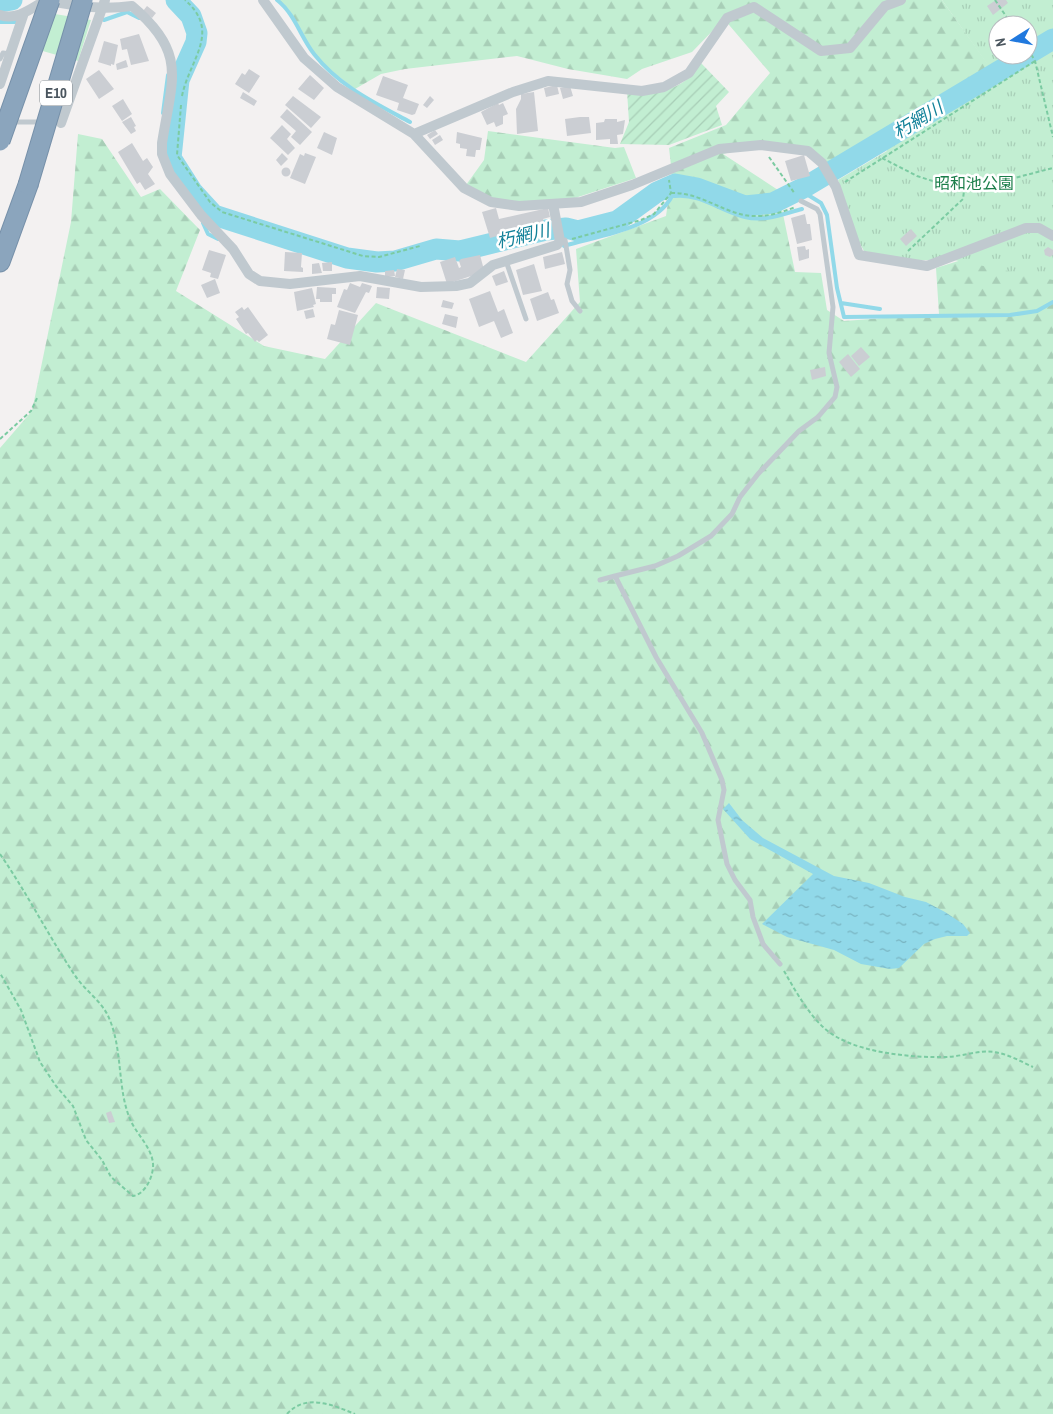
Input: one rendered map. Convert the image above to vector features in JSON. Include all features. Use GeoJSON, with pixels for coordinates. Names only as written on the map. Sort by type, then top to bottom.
{"type":"FeatureCollection","features":[{"type":"Feature","properties":{"kind":"highway","name":"E10"},"geometry":{"type":"LineString","coordinates":[[0,140],[50,0]]}},
{"type":"Feature","properties":{"kind":"highway","name":"E10"},"geometry":{"type":"LineString","coordinates":[[0,262],[28,185],[83,0]]}},
{"type":"Feature","properties":{"kind":"street"},"geometry":{"type":"LineString","coordinates":[[0,14],[6,17],[24,13],[46,0],[71,6],[104,3],[132,6],[159,32],[166,43],[174,68],[162,148],[166,167],[201,215],[232,249],[249,274],[260,282],[290,284],[360,276],[421,287],[456,286],[470,283],[494,265],[507,263],[556,245],[562,237],[553,204]]}},
{"type":"Feature","properties":{"kind":"street"},"geometry":{"type":"LineString","coordinates":[[263,0],[304,58],[337,87],[414,134],[464,188],[491,202],[519,206],[581,202],[632,185],[719,149],[761,145],[808,151],[822,162],[836,187],[859,255],[927,266],[1026,228],[1039,228],[1053,236]]}},
{"type":"Feature","properties":{"kind":"street"},"geometry":{"type":"LineString","coordinates":[[414,134],[513,92],[548,81],[642,91],[664,87],[689,73],[727,18],[754,7],[821,51],[850,48],[885,6],[901,0]]}},
{"type":"Feature","properties":{"kind":"street"},"geometry":{"type":"LineString","coordinates":[[61,123],[104,3]]}},
{"type":"Feature","properties":{"kind":"street"},"geometry":{"type":"LineString","coordinates":[[0,84],[24,13]]}},
{"type":"Feature","properties":{"kind":"lane"},"geometry":{"type":"LineString","coordinates":[[0,59],[3,53],[10,54]]}},
{"type":"Feature","properties":{"kind":"lane"},"geometry":{"type":"LineString","coordinates":[[0,121],[61,123]]}},
{"type":"Feature","properties":{"kind":"lane"},"geometry":{"type":"LineString","coordinates":[[600,580],[670,560],[711,536],[732,514],[740,497],[758,474],[799,431],[818,417],[835,397],[837,387],[829,353],[833,307],[820,214],[817,209],[803,201]]}},
{"type":"Feature","properties":{"kind":"lane"},"geometry":{"type":"LineString","coordinates":[[562,237],[570,270],[567,284],[572,301],[580,311]]}},
{"type":"Feature","properties":{"kind":"lane"},"geometry":{"type":"LineString","coordinates":[[507,263],[526,319]]}},
{"type":"Feature","properties":{"kind":"lane"},"geometry":{"type":"LineString","coordinates":[[615,576],[656,657],[702,733],[722,780],[724,790],[718,820],[727,864],[735,880],[750,900],[753,917],[763,944],[780,964]]}},
{"type":"Feature","properties":{"kind":"path"},"geometry":{"type":"LineString","coordinates":[[185,0],[192,6],[200,20],[203,42],[184,85],[177,156],[210,202],[222,212],[363,256],[388,255],[420,246]]}},
{"type":"Feature","properties":{"kind":"path"},"geometry":{"type":"LineString","coordinates":[[995,0],[1005,15]]}},
{"type":"Feature","properties":{"kind":"path"},"geometry":{"type":"LineString","coordinates":[[836,187],[1029,65]]}},
{"type":"Feature","properties":{"kind":"path"},"geometry":{"type":"LineString","coordinates":[[1036,65],[1053,137]]}},
{"type":"Feature","properties":{"kind":"path"},"geometry":{"type":"LineString","coordinates":[[761,145],[789,188]]}},
{"type":"Feature","properties":{"kind":"path"},"geometry":{"type":"LineString","coordinates":[[882,158],[917,176],[964,191],[1053,168]]}},
{"type":"Feature","properties":{"kind":"path"},"geometry":{"type":"LineString","coordinates":[[562,237],[641,220],[661,208],[670,193],[669,183]]}},
{"type":"Feature","properties":{"kind":"path"},"geometry":{"type":"LineString","coordinates":[[898,262],[934,225],[963,199],[964,191]]}},
{"type":"Feature","properties":{"kind":"path"},"geometry":{"type":"LineString","coordinates":[[670,193],[689,193],[746,215],[758,217],[777,214],[801,206],[803,201]]}},
{"type":"Feature","properties":{"kind":"path"},"geometry":{"type":"LineString","coordinates":[[220,217],[222,212]]}},
{"type":"Feature","properties":{"kind":"path"},"geometry":{"type":"LineString","coordinates":[[0,439],[32,411],[38,396]]}},
{"type":"Feature","properties":{"kind":"path"},"geometry":{"type":"LineString","coordinates":[[0,854],[74,975],[103,1007],[110,1019],[116,1038],[128,1112],[146,1144],[153,1164],[150,1180],[141,1193],[133,1196],[111,1177],[102,1160],[86,1140],[73,1106],[56,1086],[40,1062],[21,1010],[0,973]]}},
{"type":"Feature","properties":{"kind":"path"},"geometry":{"type":"LineString","coordinates":[[780,964],[798,996],[824,1028],[852,1045],[891,1053],[948,1057],[992,1051],[1009,1056],[1033,1067]]}},
{"type":"Feature","properties":{"kind":"path"},"geometry":{"type":"LineString","coordinates":[[287,1414],[292,1409],[310,1401],[320,1402],[355,1414]]}},
{"type":"Feature","properties":{"kind":"green space"},"geometry":{"type":"Polygon","coordinates":[[[279,0],[942,0],[992,70],[824,170],[807,149],[768,143],[723,154],[778,190],[795,272],[821,273],[827,310],[844,321],[939,314],[936,268],[1041,235],[1053,246],[1053,1414],[0,1414],[0,448],[32,411],[71,222],[78,134],[102,139],[141,197],[160,189],[200,230],[176,291],[264,346],[325,359],[376,303],[526,362],[580,302],[576,249],[666,216],[672,174],[669,148],[726,125],[770,73],[724,19],[692,52],[642,69],[627,79],[568,69],[517,56],[405,69],[381,74],[355,89],[330,69],[313,52],[293,16],[279,0]]]}},
{"type":"Feature","properties":{"kind":"green space","name":"昭和池公園"},"geometry":{"type":"Polygon","coordinates":[[[942,0],[1053,0],[1053,35],[1038,43],[1038,15],[988,15],[988,65],[1038,65],[1038,53],[1048,48],[1053,48],[1053,280],[944,258],[914,260],[864,251],[853,231],[838,180],[887,151],[885,145],[997,78],[942,0]]]}},
{"type":"Feature","properties":{"kind":"green space"},"geometry":{"type":"Polygon","coordinates":[[[37,11],[91,20],[78,61],[25,46],[37,11]]]}},
{"type":"Feature","properties":{"kind":"green space"},"geometry":{"type":"Polygon","coordinates":[[[701,63],[729,92],[716,106],[722,125],[669,145],[620,144],[629,122],[627,91],[669,89],[685,80],[701,63]]]}},
{"type":"Feature","properties":{"kind":"green space"},"geometry":{"type":"Polygon","coordinates":[[[488,131],[615,148],[624,147],[636,178],[575,198],[522,202],[492,199],[466,185],[484,160],[488,131]]]}},
{"type":"Feature","properties":{"kind":"water"},"geometry":{"type":"Polygon","coordinates":[[[729,803],[742,820],[763,838],[834,876],[869,883],[905,897],[926,902],[963,924],[970,933],[967,936],[947,936],[935,939],[924,944],[899,968],[890,969],[861,964],[834,950],[787,937],[762,924],[813,874],[750,839],[723,809],[729,803]]]}},
{"type":"Feature","properties":{"kind":"building"},"geometry":{"type":"Polygon","coordinates":[[[996,0],[1006,0],[1008,3],[993,15],[987,6],[996,0]]]}},
{"type":"Feature","properties":{"kind":"building"},"geometry":{"type":"Polygon","coordinates":[[[147,6],[156,13],[152,18],[143,11],[147,6]]]}},
{"type":"Feature","properties":{"kind":"building"},"geometry":{"type":"Polygon","coordinates":[[[139,34],[149,61],[131,65],[127,49],[122,50],[120,39],[139,34]]]}},
{"type":"Feature","properties":{"kind":"building"},"geometry":{"type":"Polygon","coordinates":[[[104,41],[118,45],[114,65],[111,64],[111,66],[98,62],[104,41]]]}},
{"type":"Feature","properties":{"kind":"building"},"geometry":{"type":"Polygon","coordinates":[[[126,60],[128,67],[117,70],[116,64],[126,60]]]}},
{"type":"Feature","properties":{"kind":"building"},"geometry":{"type":"Polygon","coordinates":[[[249,69],[260,76],[249,93],[235,84],[242,73],[245,75],[249,69]]]}},
{"type":"Feature","properties":{"kind":"building"},"geometry":{"type":"Polygon","coordinates":[[[99,70],[114,89],[99,99],[86,79],[99,70]]]}},
{"type":"Feature","properties":{"kind":"building"},"geometry":{"type":"Polygon","coordinates":[[[310,75],[324,88],[314,100],[298,89],[310,75]]]}},
{"type":"Feature","properties":{"kind":"building"},"geometry":{"type":"Polygon","coordinates":[[[383,76],[408,85],[403,98],[419,104],[415,114],[412,115],[397,110],[399,103],[376,95],[383,76]]]}},
{"type":"Feature","properties":{"kind":"building"},"geometry":{"type":"Polygon","coordinates":[[[557,85],[559,94],[546,97],[544,88],[557,85]]]}},
{"type":"Feature","properties":{"kind":"building"},"geometry":{"type":"Polygon","coordinates":[[[570,86],[573,96],[563,99],[560,88],[570,86]]]}},
{"type":"Feature","properties":{"kind":"building"},"geometry":{"type":"Polygon","coordinates":[[[243,92],[257,101],[254,106],[240,98],[243,92]]]}},
{"type":"Feature","properties":{"kind":"building"},"geometry":{"type":"Polygon","coordinates":[[[534,92],[538,131],[517,134],[516,109],[521,99],[521,94],[534,92]]]}},
{"type":"Feature","properties":{"kind":"building"},"geometry":{"type":"Polygon","coordinates":[[[293,96],[321,117],[311,128],[285,105],[293,96]]]}},
{"type":"Feature","properties":{"kind":"building"},"geometry":{"type":"Polygon","coordinates":[[[430,96],[434,100],[427,108],[423,105],[430,96]]]}},
{"type":"Feature","properties":{"kind":"building"},"geometry":{"type":"Polygon","coordinates":[[[123,99],[132,114],[122,121],[112,106],[123,99]]]}},
{"type":"Feature","properties":{"kind":"building"},"geometry":{"type":"Polygon","coordinates":[[[498,103],[499,105],[503,103],[508,114],[503,116],[503,124],[496,127],[494,122],[487,125],[481,112],[498,103]]]}},
{"type":"Feature","properties":{"kind":"building"},"geometry":{"type":"Polygon","coordinates":[[[287,109],[312,132],[300,145],[291,137],[296,131],[280,117],[287,109]]]}},
{"type":"Feature","properties":{"kind":"building"},"geometry":{"type":"Polygon","coordinates":[[[131,117],[136,126],[134,127],[136,131],[131,134],[122,122],[131,117]]]}},
{"type":"Feature","properties":{"kind":"building"},"geometry":{"type":"Polygon","coordinates":[[[589,117],[591,133],[567,136],[565,119],[589,117]]]}},
{"type":"Feature","properties":{"kind":"building"},"geometry":{"type":"Polygon","coordinates":[[[605,119],[617,119],[617,122],[625,120],[623,134],[617,135],[618,144],[610,144],[610,139],[596,140],[596,123],[604,122],[605,119]]]}},
{"type":"Feature","properties":{"kind":"building"},"geometry":{"type":"Polygon","coordinates":[[[282,125],[291,134],[287,139],[295,148],[288,155],[270,138],[282,125]]]}},
{"type":"Feature","properties":{"kind":"building"},"geometry":{"type":"Polygon","coordinates":[[[435,130],[438,134],[430,139],[427,135],[435,130]]]}},
{"type":"Feature","properties":{"kind":"building"},"geometry":{"type":"Polygon","coordinates":[[[324,132],[337,138],[332,155],[317,148],[324,132]]]}},
{"type":"Feature","properties":{"kind":"building"},"geometry":{"type":"Polygon","coordinates":[[[457,132],[482,138],[480,150],[476,150],[475,157],[466,156],[467,149],[460,148],[460,144],[456,143],[457,132]]]}},
{"type":"Feature","properties":{"kind":"building"},"geometry":{"type":"Polygon","coordinates":[[[440,135],[443,140],[435,145],[432,140],[440,135]]]}},
{"type":"Feature","properties":{"kind":"building"},"geometry":{"type":"Polygon","coordinates":[[[132,143],[143,161],[147,158],[153,167],[148,174],[155,184],[145,190],[140,182],[137,184],[118,152],[132,143]]]}},
{"type":"Feature","properties":{"kind":"building"},"geometry":{"type":"Polygon","coordinates":[[[282,153],[288,159],[281,166],[276,160],[282,153]]]}},
{"type":"Feature","properties":{"kind":"building"},"geometry":{"type":"Polygon","coordinates":[[[305,153],[316,157],[305,184],[290,178],[300,154],[304,156],[305,153]]]}},
{"type":"Feature","properties":{"kind":"building"},"geometry":{"type":"Polygon","coordinates":[[[804,155],[810,176],[791,181],[785,161],[804,155]]]}},
{"type":"Feature","properties":{"kind":"building"},"geometry":{"type":"Polygon","coordinates":[[[286,168],[290,172],[286,176],[282,172],[286,168]]]}},
{"type":"Feature","properties":{"kind":"building"},"geometry":{"type":"Polygon","coordinates":[[[496,208],[499,219],[548,208],[550,217],[543,219],[544,223],[490,238],[482,212],[496,208]]]}},
{"type":"Feature","properties":{"kind":"building"},"geometry":{"type":"Polygon","coordinates":[[[805,214],[807,224],[810,224],[812,240],[797,244],[791,218],[805,214]]]}},
{"type":"Feature","properties":{"kind":"building"},"geometry":{"type":"Polygon","coordinates":[[[911,229],[917,236],[906,246],[900,239],[911,229]]]}},
{"type":"Feature","properties":{"kind":"building"},"geometry":{"type":"Polygon","coordinates":[[[805,246],[806,250],[809,249],[809,258],[799,261],[797,247],[805,246]]]}},
{"type":"Feature","properties":{"kind":"building"},"geometry":{"type":"Polygon","coordinates":[[[1048,247],[1053,250],[1053,255],[1050,257],[1045,255],[1044,250],[1048,247]]]}},
{"type":"Feature","properties":{"kind":"building"},"geometry":{"type":"Polygon","coordinates":[[[209,250],[226,255],[218,279],[210,277],[211,273],[202,270],[209,250]]]}},
{"type":"Feature","properties":{"kind":"building"},"geometry":{"type":"Polygon","coordinates":[[[285,252],[302,253],[301,267],[303,272],[284,271],[285,252]]]}},
{"type":"Feature","properties":{"kind":"building"},"geometry":{"type":"Polygon","coordinates":[[[562,252],[565,264],[545,269],[543,257],[562,252]]]}},
{"type":"Feature","properties":{"kind":"building"},"geometry":{"type":"Polygon","coordinates":[[[480,255],[484,270],[447,284],[440,262],[455,257],[459,268],[461,267],[459,261],[461,259],[480,255]]]}},
{"type":"Feature","properties":{"kind":"building"},"geometry":{"type":"Polygon","coordinates":[[[332,262],[332,271],[323,271],[322,263],[332,262]]]}},
{"type":"Feature","properties":{"kind":"building"},"geometry":{"type":"Polygon","coordinates":[[[319,263],[322,273],[312,274],[312,264],[319,263]]]}},
{"type":"Feature","properties":{"kind":"building"},"geometry":{"type":"Polygon","coordinates":[[[534,264],[542,291],[523,295],[516,270],[534,264]]]}},
{"type":"Feature","properties":{"kind":"building"},"geometry":{"type":"Polygon","coordinates":[[[397,269],[405,270],[403,279],[395,277],[397,269]]]}},
{"type":"Feature","properties":{"kind":"building"},"geometry":{"type":"Polygon","coordinates":[[[394,270],[395,276],[385,277],[385,271],[394,270]]]}},
{"type":"Feature","properties":{"kind":"building"},"geometry":{"type":"Polygon","coordinates":[[[504,271],[508,282],[496,286],[492,276],[504,271]]]}},
{"type":"Feature","properties":{"kind":"building"},"geometry":{"type":"Polygon","coordinates":[[[215,279],[220,293],[207,298],[201,285],[215,279]]]}},
{"type":"Feature","properties":{"kind":"building"},"geometry":{"type":"Polygon","coordinates":[[[350,283],[360,287],[362,283],[372,286],[369,293],[366,292],[355,313],[337,307],[344,289],[347,290],[350,283]]]}},
{"type":"Feature","properties":{"kind":"building"},"geometry":{"type":"Polygon","coordinates":[[[317,287],[336,288],[336,294],[332,294],[332,302],[320,302],[320,299],[316,299],[317,287]]]}},
{"type":"Feature","properties":{"kind":"building"},"geometry":{"type":"Polygon","coordinates":[[[377,287],[390,288],[389,299],[376,298],[377,287]]]}},
{"type":"Feature","properties":{"kind":"building"},"geometry":{"type":"Polygon","coordinates":[[[312,288],[316,304],[313,305],[314,307],[297,311],[294,292],[312,288]]]}},
{"type":"Feature","properties":{"kind":"building"},"geometry":{"type":"Polygon","coordinates":[[[490,291],[498,312],[504,309],[513,333],[501,338],[494,321],[479,327],[469,299],[490,291]]]}},
{"type":"Feature","properties":{"kind":"building"},"geometry":{"type":"Polygon","coordinates":[[[548,292],[551,300],[554,299],[559,313],[537,321],[530,299],[548,292]]]}},
{"type":"Feature","properties":{"kind":"building"},"geometry":{"type":"Polygon","coordinates":[[[443,300],[454,303],[452,309],[441,307],[443,300]]]}},
{"type":"Feature","properties":{"kind":"building"},"geometry":{"type":"Polygon","coordinates":[[[242,307],[244,310],[248,307],[268,335],[259,342],[257,340],[255,342],[248,333],[246,334],[236,319],[239,317],[235,312],[242,307]]]}},
{"type":"Feature","properties":{"kind":"building"},"geometry":{"type":"Polygon","coordinates":[[[313,309],[315,317],[306,319],[304,311],[313,309]]]}},
{"type":"Feature","properties":{"kind":"building"},"geometry":{"type":"Polygon","coordinates":[[[339,310],[358,315],[350,345],[327,339],[331,324],[335,325],[339,310]]]}},
{"type":"Feature","properties":{"kind":"building"},"geometry":{"type":"Polygon","coordinates":[[[445,314],[458,317],[456,328],[442,324],[445,314]]]}},
{"type":"Feature","properties":{"kind":"building"},"geometry":{"type":"Polygon","coordinates":[[[861,347],[870,357],[859,366],[851,356],[861,347]]]}},
{"type":"Feature","properties":{"kind":"building"},"geometry":{"type":"Polygon","coordinates":[[[848,354],[860,369],[851,377],[839,362],[848,354]]]}},
{"type":"Feature","properties":{"kind":"building"},"geometry":{"type":"Polygon","coordinates":[[[825,367],[826,376],[812,380],[810,370],[825,367]]]}},
{"type":"Feature","properties":{"kind":"building"},"geometry":{"type":"Polygon","coordinates":[[[111,1111],[115,1122],[109,1123],[106,1113],[111,1111]]]}},
{"type":"Feature","properties":{"kind":"waterway","name":"朽網川"},"geometry":{"type":"LineString","coordinates":[[0,2],[12,0]]}},
{"type":"Feature","properties":{"kind":"waterway","name":"朽網川"},"geometry":{"type":"LineString","coordinates":[[176,0],[191,16],[197,33],[196,42],[179,80],[171,158],[192,191],[214,215],[347,258],[377,262],[395,261],[436,249],[460,251],[546,230],[566,228],[578,231],[617,221],[657,192],[675,184],[697,188],[745,206],[773,203],[805,187],[1009,65]]}},
{"type":"Feature","properties":{"kind":"waterway"},"geometry":{"type":"LineString","coordinates":[[277,0],[293,18],[309,47],[324,65],[358,93],[410,122]]}},
{"type":"Feature","properties":{"kind":"waterway"},"geometry":{"type":"LineString","coordinates":[[104,20],[127,12],[139,18]]}},
{"type":"Feature","properties":{"kind":"waterway"},"geometry":{"type":"LineString","coordinates":[[0,22],[16,22]]}},
{"type":"Feature","properties":{"kind":"waterway","name":"朽網川"},"geometry":{"type":"LineString","coordinates":[[1038,48],[1053,39]]}},
{"type":"Feature","properties":{"kind":"waterway"},"geometry":{"type":"LineString","coordinates":[[163,113],[168,75]]}},
{"type":"Feature","properties":{"kind":"waterway"},"geometry":{"type":"LineString","coordinates":[[800,190],[821,203],[827,215],[837,288],[844,317],[1010,315],[1037,311],[1053,302]]}},
{"type":"Feature","properties":{"kind":"waterway"},"geometry":{"type":"LineString","coordinates":[[564,246],[624,230],[639,224],[664,207],[672,196],[693,197],[736,214],[759,219],[802,209]]}},
{"type":"Feature","properties":{"kind":"waterway"},"geometry":{"type":"LineString","coordinates":[[203,223],[208,234],[218,239]]}},
{"type":"Feature","properties":{"kind":"waterway"},"geometry":{"type":"LineString","coordinates":[[841,303],[880,309]]}}]}
